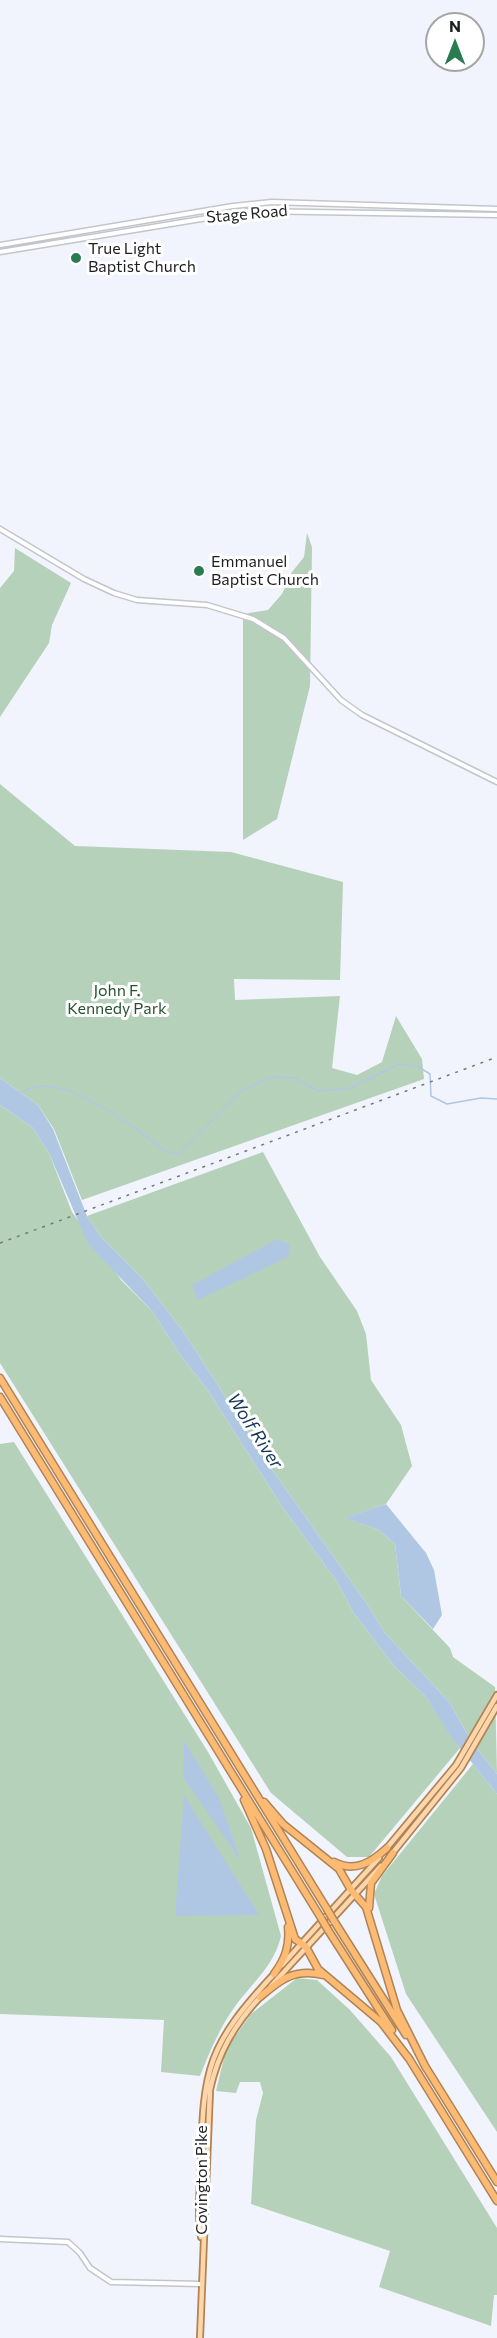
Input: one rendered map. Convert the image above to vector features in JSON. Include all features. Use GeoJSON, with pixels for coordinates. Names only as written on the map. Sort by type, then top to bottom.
{"type":"FeatureCollection","features":[{"type":"Feature","properties":{"kind":"highway"},"geometry":{"type":"LineString","coordinates":[[0,1378],[497,2182]]}},
{"type":"Feature","properties":{"kind":"highway"},"geometry":{"type":"LineString","coordinates":[[0,1397],[497,2201]]}},
{"type":"Feature","properties":{"kind":"highway"},"geometry":{"type":"LineString","coordinates":[[223,1758],[263,1842],[296,1939],[304,1946],[312,1962],[371,2013],[410,2060]]}},
{"type":"Feature","properties":{"kind":"highway"},"geometry":{"type":"LineString","coordinates":[[248,1782],[283,1824],[339,1869],[352,1892],[366,1906],[397,2010],[426,2068]]}},
{"type":"Feature","properties":{"kind":"highway"},"geometry":{"type":"LineString","coordinates":[[328,1859],[338,1864],[360,1866],[390,1851]]}},
{"type":"Feature","properties":{"kind":"highway"},"geometry":{"type":"LineString","coordinates":[[372,1923],[368,1902],[371,1883],[390,1851]]}},
{"type":"Feature","properties":{"kind":"highway"},"geometry":{"type":"LineString","coordinates":[[274,1974],[285,1959],[288,1948],[286,1915]]}},
{"type":"Feature","properties":{"kind":"highway"},"geometry":{"type":"LineString","coordinates":[[260,1997],[291,1973],[310,1972],[325,1975]]}},
{"type":"Feature","properties":{"kind":"main road","name":"Stage Road"},"geometry":{"type":"LineString","coordinates":[[0,245],[233,206],[272,202],[497,209]]}},
{"type":"Feature","properties":{"kind":"main road","name":"Stage Road"},"geometry":{"type":"LineString","coordinates":[[0,252],[261,210],[497,215]]}},
{"type":"Feature","properties":{"kind":"main road"},"geometry":{"type":"LineString","coordinates":[[0,529],[84,579],[114,593],[137,600],[207,605],[253,619],[284,638],[341,700],[362,715],[497,783]]}},
{"type":"Feature","properties":{"kind":"main road","name":"Covington Pike"},"geometry":{"type":"LineString","coordinates":[[433,1800],[497,1695]]}},
{"type":"Feature","properties":{"kind":"main road","name":"Covington Pike"},"geometry":{"type":"LineString","coordinates":[[202,2242],[208,2109],[212,2077],[229,2036],[304,1946],[461,1768],[497,1706]]}},
{"type":"Feature","properties":{"kind":"main road","name":"Covington Pike"},"geometry":{"type":"LineString","coordinates":[[202,2242],[199,2225],[202,2109],[207,2076],[216,2049],[229,2027],[274,1974],[304,1946]]}},
{"type":"Feature","properties":{"kind":"main road"},"geometry":{"type":"LineString","coordinates":[[0,2239],[68,2242],[96,2274],[111,2282],[201,2284]]}},
{"type":"Feature","properties":{"kind":"main road"},"geometry":{"type":"LineString","coordinates":[[200,2338],[202,2242]]}},
{"type":"Feature","properties":{"kind":"green space"},"geometry":{"type":"Polygon","coordinates":[[[307,533],[312,547],[310,686],[277,819],[243,840],[243,614],[268,610],[282,594],[292,572],[304,557],[307,533]]]}},
{"type":"Feature","properties":{"kind":"green space"},"geometry":{"type":"Polygon","coordinates":[[[15,548],[71,583],[52,625],[49,643],[0,717],[0,588],[14,571],[15,548]]]}},
{"type":"Feature","properties":{"kind":"green space","name":"John F. Kennedy Park"},"geometry":{"type":"Polygon","coordinates":[[[0,784],[75,846],[231,852],[343,882],[340,980],[234,979],[235,1000],[340,996],[332,1068],[357,1075],[382,1062],[396,1016],[422,1059],[424,1079],[82,1200],[54,1129],[38,1105],[0,1078],[0,784]]]}},
{"type":"Feature","properties":{"kind":"green space"},"geometry":{"type":"Polygon","coordinates":[[[0,1105],[32,1127],[49,1153],[72,1212],[121,1280],[152,1311],[181,1356],[207,1389],[283,1508],[338,1583],[353,1612],[395,1667],[425,1696],[460,1748],[369,1857],[347,1857],[271,1793],[0,1363],[0,1105]]]}},
{"type":"Feature","properties":{"kind":"green space"},"geometry":{"type":"Polygon","coordinates":[[[263,1152],[320,1257],[357,1311],[366,1334],[371,1380],[401,1425],[412,1466],[386,1504],[346,1518],[379,1530],[395,1544],[401,1596],[450,1648],[453,1657],[495,1687],[497,1774],[470,1739],[450,1703],[385,1633],[271,1468],[183,1331],[142,1278],[102,1238],[87,1216],[263,1152]]]}},
{"type":"Feature","properties":{"kind":"green space"},"geometry":{"type":"Polygon","coordinates":[[[14,1442],[208,1752],[251,1828],[281,1936],[268,1965],[225,2022],[200,2076],[161,2072],[164,2020],[0,2014],[0,1444],[14,1442]]]}},
{"type":"Feature","properties":{"kind":"green space"},"geometry":{"type":"Polygon","coordinates":[[[473,1764],[497,1794],[497,2132],[406,1994],[374,1894],[382,1876],[473,1764]]]}},
{"type":"Feature","properties":{"kind":"green space"},"geometry":{"type":"Polygon","coordinates":[[[297,1978],[317,1980],[350,2010],[391,2057],[497,2228],[497,2295],[494,2295],[491,2326],[379,2287],[390,2251],[251,2204],[256,2120],[263,2093],[260,2082],[240,2082],[236,2093],[216,2091],[226,2049],[251,2014],[297,1978]]]}},
{"type":"Feature","properties":{"kind":"water"},"geometry":{"type":"Polygon","coordinates":[[[0,1078],[38,1105],[53,1129],[87,1216],[102,1238],[142,1278],[183,1331],[271,1468],[385,1633],[450,1703],[470,1739],[497,1774],[497,1794],[452,1738],[425,1696],[395,1667],[353,1612],[338,1583],[283,1508],[207,1389],[181,1356],[152,1311],[88,1244],[49,1153],[32,1127],[0,1105],[0,1078]]]}},
{"type":"Feature","properties":{"kind":"water"},"geometry":{"type":"Polygon","coordinates":[[[277,1239],[290,1245],[288,1257],[198,1300],[192,1285],[277,1239]]]}},
{"type":"Feature","properties":{"kind":"water"},"geometry":{"type":"Polygon","coordinates":[[[386,1504],[426,1553],[434,1570],[442,1615],[433,1629],[401,1596],[395,1544],[379,1530],[345,1518],[386,1504]]]}},
{"type":"Feature","properties":{"kind":"water"},"geometry":{"type":"Polygon","coordinates":[[[184,1741],[219,1798],[241,1861],[183,1777],[184,1741]]]}},
{"type":"Feature","properties":{"kind":"water"},"geometry":{"type":"Polygon","coordinates":[[[184,1795],[259,1915],[175,1916],[184,1795]]]}},
{"type":"Feature","properties":{"kind":"waterway"},"geometry":{"type":"LineString","coordinates":[[20,1093],[34,1087],[49,1086],[81,1096],[113,1113],[168,1152],[179,1154],[241,1091],[272,1077],[295,1078],[319,1091],[350,1088],[399,1064],[417,1066],[430,1074],[431,1096],[447,1104],[481,1098],[497,1099]]}},
{"type":"Feature","properties":{"kind":"railway"},"geometry":{"type":"LineString","coordinates":[[0,1243],[497,1057]]}},
{"type":"Feature","properties":{"kind":"place","name":"True Light Baptist Church"},"geometry":{"type":"Point","coordinates":[76,258]}},
{"type":"Feature","properties":{"kind":"place","name":"Emmanuel Baptist Church"},"geometry":{"type":"Point","coordinates":[199,571]}},
{"type":"Feature","properties":{"kind":"water label","name":"Wolf River"},"geometry":{"type":"Point","coordinates":[255,1431]}}]}
